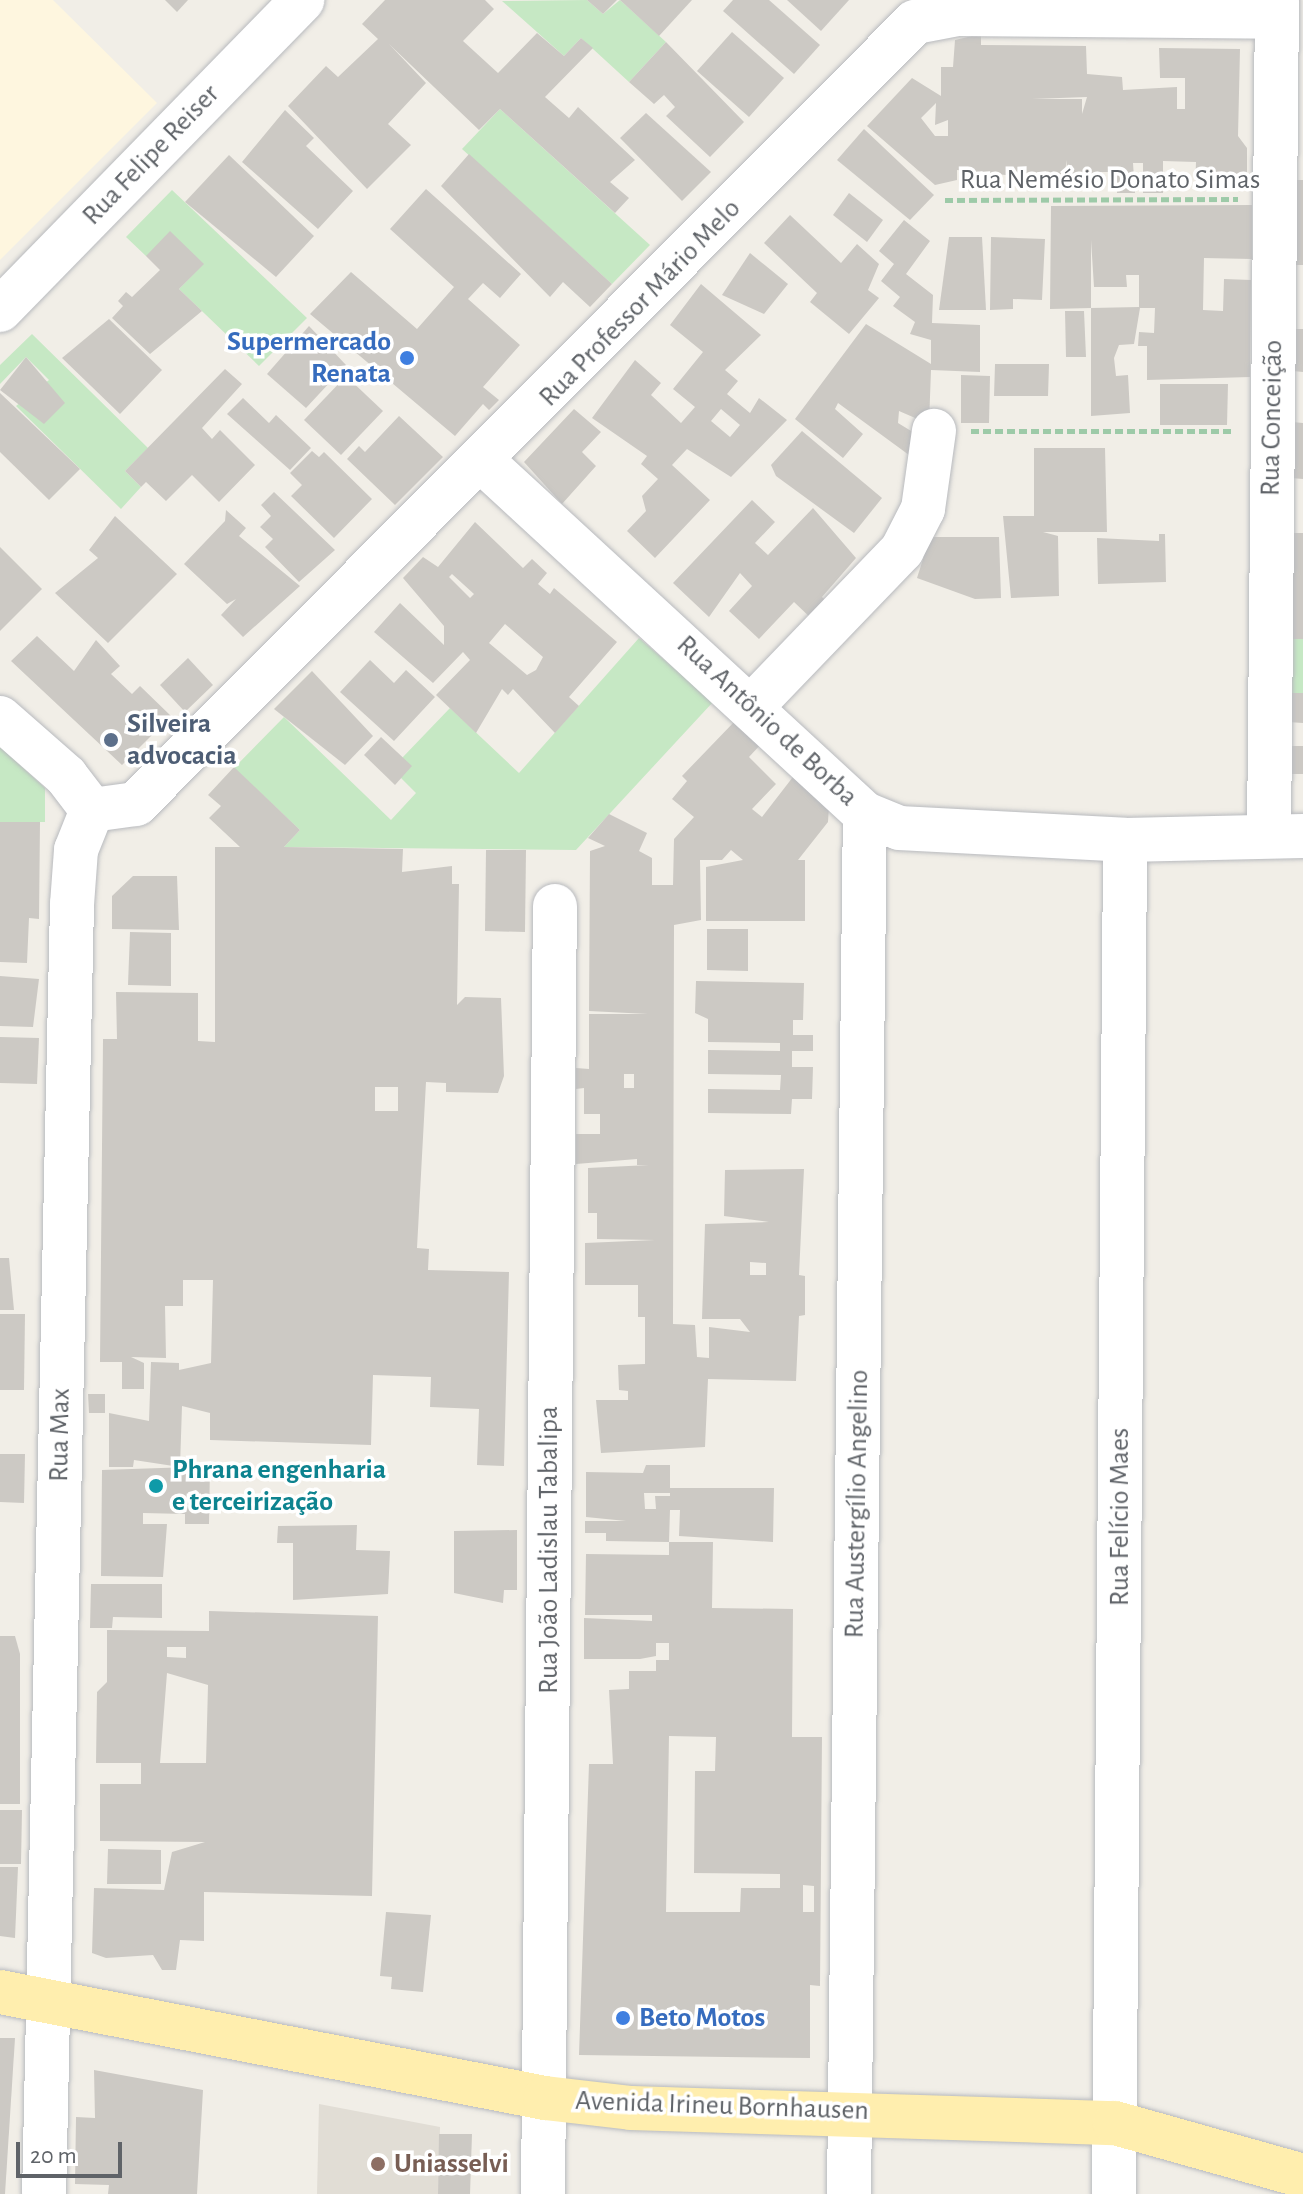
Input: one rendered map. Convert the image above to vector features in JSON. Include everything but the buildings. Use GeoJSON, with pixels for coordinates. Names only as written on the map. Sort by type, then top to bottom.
{"type":"FeatureCollection","features":[{"type":"Feature","properties":{"kind":"main road","name":"Avenida Irineu Bornhausen"},"geometry":{"type":"LineString","coordinates":[[0,1992],[545,2098],[631,2108],[850,2112],[1115,2123],[1303,2176]]}},
{"type":"Feature","properties":{"kind":"street","name":"Rua Felipe Reiser"},"geometry":{"type":"LineString","coordinates":[[0,310],[302,0]]}},
{"type":"Feature","properties":{"kind":"street","name":"Rua Conceição"},"geometry":{"type":"LineString","coordinates":[[1276,8],[1272,431],[1286,836]]}},
{"type":"Feature","properties":{"kind":"street","name":"Rua Professor Mário Melo"},"geometry":{"type":"LineString","coordinates":[[92,810],[136,804],[483,462],[915,22],[958,14],[1276,8]]}},
{"type":"Feature","properties":{"kind":"street"},"geometry":{"type":"LineString","coordinates":[[753,705],[902,550],[923,509],[934,431]]}},
{"type":"Feature","properties":{"kind":"street","name":"Rua Antônio de Borba"},"geometry":{"type":"LineString","coordinates":[[483,462],[753,705],[865,814],[899,828],[1125,840],[1286,836]]}},
{"type":"Feature","properties":{"kind":"street"},"geometry":{"type":"LineString","coordinates":[[0,718],[66,776],[92,810]]}},
{"type":"Feature","properties":{"kind":"street","name":"Rua Max"},"geometry":{"type":"LineString","coordinates":[[44,2194],[72,904],[76,850],[92,810]]}},
{"type":"Feature","properties":{"kind":"street","name":"Rua Austergílio Angelino"},"geometry":{"type":"LineString","coordinates":[[849,2194],[865,814]]}},
{"type":"Feature","properties":{"kind":"street","name":"Rua Felício Maes"},"geometry":{"type":"LineString","coordinates":[[1114,2194],[1125,840]]}},
{"type":"Feature","properties":{"kind":"street","name":"Rua João Ladislau Tabalipa"},"geometry":{"type":"LineString","coordinates":[[543,2194],[555,906]]}},
{"type":"Feature","properties":{"kind":"path","name":"Rua Nemésio Donato Simas"},"geometry":{"type":"LineString","coordinates":[[945,200],[1275,200]]}},
{"type":"Feature","properties":{"kind":"path"},"geometry":{"type":"LineString","coordinates":[[934,431],[1272,431]]}},
{"type":"Feature","properties":{"kind":"shaded area"},"geometry":{"type":"Polygon","coordinates":[[[0,0],[53,0],[157,103],[0,260],[0,0]]]}},
{"type":"Feature","properties":{"kind":"shaded area","name":"Uniasselvi"},"geometry":{"type":"Polygon","coordinates":[[[319,2104],[440,2127],[438,2194],[317,2194],[319,2104]]]}},
{"type":"Feature","properties":{"kind":"green space"},"geometry":{"type":"Polygon","coordinates":[[[587,0],[603,14],[620,0],[666,42],[629,82],[581,38],[564,56],[502,1],[587,0]]]}},
{"type":"Feature","properties":{"kind":"green space"},"geometry":{"type":"Polygon","coordinates":[[[500,109],[650,245],[612,284],[462,149],[500,109]]]}},
{"type":"Feature","properties":{"kind":"green space"},"geometry":{"type":"Polygon","coordinates":[[[172,190],[307,318],[259,366],[179,289],[203,264],[146,256],[126,237],[172,190]]]}},
{"type":"Feature","properties":{"kind":"green space"},"geometry":{"type":"Polygon","coordinates":[[[32,334],[148,448],[125,471],[141,487],[121,509],[16,406],[49,380],[26,357],[0,384],[0,365],[32,334]]]}},
{"type":"Feature","properties":{"kind":"green space"},"geometry":{"type":"Polygon","coordinates":[[[639,638],[713,702],[576,850],[284,847],[300,830],[234,768],[284,717],[391,820],[416,793],[401,778],[402,758],[450,708],[519,773],[639,638]]]}},
{"type":"Feature","properties":{"kind":"green space"},"geometry":{"type":"Polygon","coordinates":[[[1289,639],[1303,639],[1303,693],[1289,693],[1289,639]]]}},
{"type":"Feature","properties":{"kind":"green space"},"geometry":{"type":"Polygon","coordinates":[[[0,747],[45,788],[45,822],[0,822],[0,747]]]}},
{"type":"Feature","properties":{"kind":"place","name":"Supermercado Renata"},"geometry":{"type":"Point","coordinates":[407,358]}},
{"type":"Feature","properties":{"kind":"place","name":"Silveira advocacia"},"geometry":{"type":"Point","coordinates":[111,740]}},
{"type":"Feature","properties":{"kind":"place","name":"Phrana engenharia e terceirização"},"geometry":{"type":"Point","coordinates":[156,1486]}},
{"type":"Feature","properties":{"kind":"place","name":"Beto Motos"},"geometry":{"type":"Point","coordinates":[623,2018]}},
{"type":"Feature","properties":{"kind":"place","name":"Uniasselvi"},"geometry":{"type":"Point","coordinates":[378,2164]}}]}
